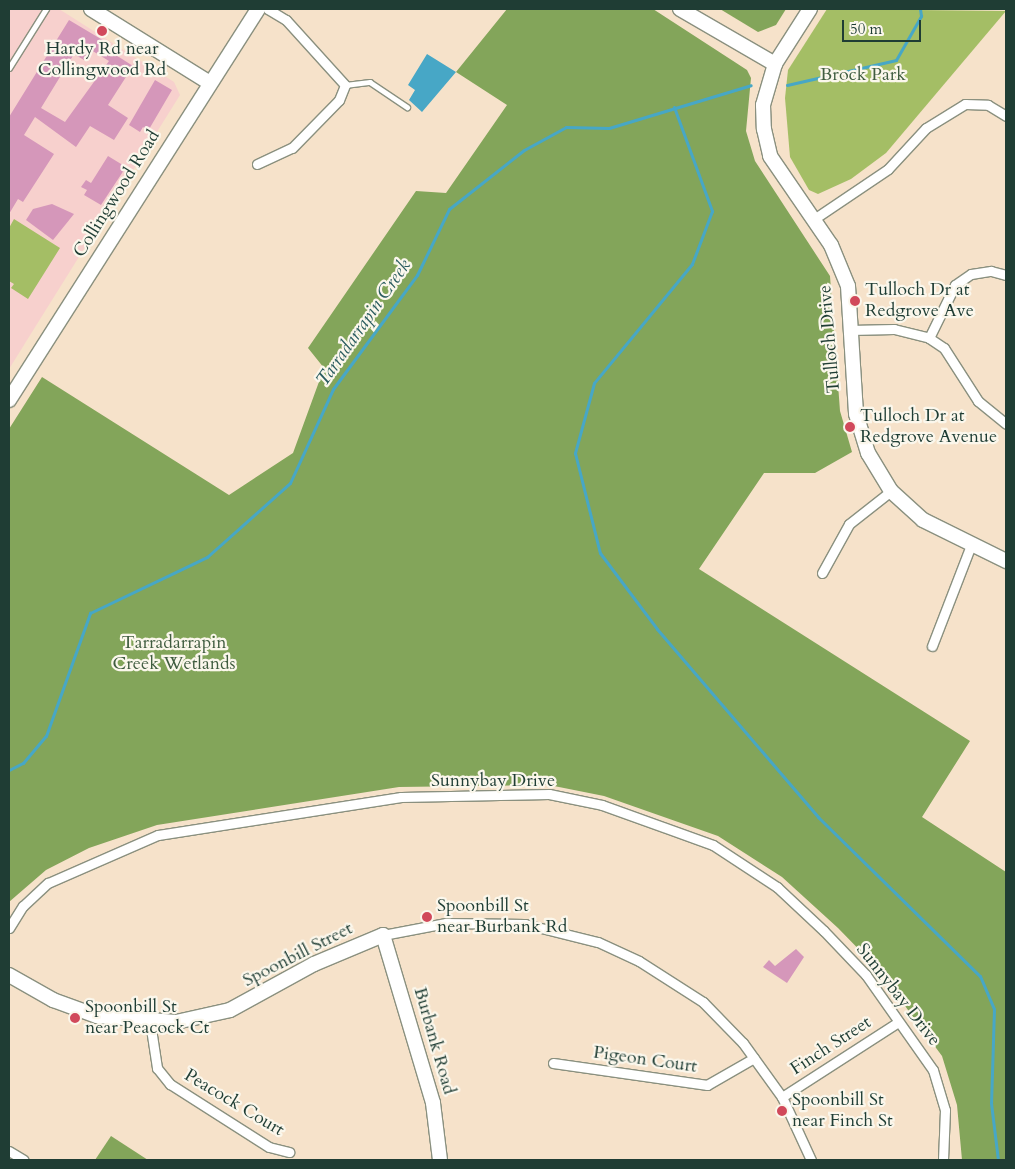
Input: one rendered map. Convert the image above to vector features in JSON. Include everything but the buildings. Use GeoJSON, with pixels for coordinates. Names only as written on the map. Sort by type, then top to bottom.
{"type":"FeatureCollection","features":[{"type":"Feature","properties":{"kind":"street"},"geometry":{"type":"LineString","coordinates":[[91,9],[210,83]]}},
{"type":"Feature","properties":{"kind":"street","name":"Collingwood Road"},"geometry":{"type":"LineString","coordinates":[[9,400],[258,9]]}},
{"type":"Feature","properties":{"kind":"street"},"geometry":{"type":"LineString","coordinates":[[257,164],[292,148],[339,100],[345,85],[306,40],[268,9]]}},
{"type":"Feature","properties":{"kind":"street"},"geometry":{"type":"LineString","coordinates":[[680,9],[775,64]]}},
{"type":"Feature","properties":{"kind":"street","name":"Tulloch Drive"},"geometry":{"type":"LineString","coordinates":[[810,9],[775,64],[763,105],[770,156],[814,219],[846,280],[856,414],[868,453],[891,491],[923,520],[971,545],[1006,560]]}},
{"type":"Feature","properties":{"kind":"street"},"geometry":{"type":"LineString","coordinates":[[814,219],[888,169],[926,128],[965,104],[988,105],[1006,116]]}},
{"type":"Feature","properties":{"kind":"street"},"geometry":{"type":"LineString","coordinates":[[930,338],[955,284],[971,274],[991,271],[1006,275]]}},
{"type":"Feature","properties":{"kind":"street"},"geometry":{"type":"LineString","coordinates":[[850,330],[894,329],[930,338],[944,348],[978,401],[1006,424]]}},
{"type":"Feature","properties":{"kind":"street"},"geometry":{"type":"LineString","coordinates":[[822,573],[849,524],[891,491]]}},
{"type":"Feature","properties":{"kind":"street"},"geometry":{"type":"LineString","coordinates":[[932,646],[971,545]]}},
{"type":"Feature","properties":{"kind":"street","name":"Sunnybay Drive"},"geometry":{"type":"LineString","coordinates":[[9,928],[23,906],[48,883],[158,835],[401,797],[549,794],[602,805],[713,845],[778,887],[866,976],[897,1023],[918,1044],[933,1070],[945,1110],[944,1160]]}},
{"type":"Feature","properties":{"kind":"street","name":"Spoonbill Street"},"geometry":{"type":"LineString","coordinates":[[9,975],[85,1012],[150,1022],[230,1010],[314,964],[383,935],[425,925],[498,921],[598,942],[663,974],[697,998],[754,1058],[782,1096],[811,1160]]}},
{"type":"Feature","properties":{"kind":"street","name":"Burbank Road"},"geometry":{"type":"LineString","coordinates":[[383,935],[433,1103],[443,1160]]}},
{"type":"Feature","properties":{"kind":"street","name":"Peacock Court"},"geometry":{"type":"LineString","coordinates":[[150,1022],[157,1068],[170,1084],[269,1147],[289,1152]]}},
{"type":"Feature","properties":{"kind":"street","name":"Finch Street"},"geometry":{"type":"LineString","coordinates":[[782,1096],[897,1023]]}},
{"type":"Feature","properties":{"kind":"street","name":"Pigeon Court"},"geometry":{"type":"LineString","coordinates":[[553,1063],[708,1085],[754,1058]]}},
{"type":"Feature","properties":{"kind":"street"},"geometry":{"type":"LineString","coordinates":[[9,1151],[24,1160]]}},
{"type":"Feature","properties":{"kind":"lane"},"geometry":{"type":"LineString","coordinates":[[9,68],[46,9]]}},
{"type":"Feature","properties":{"kind":"lane"},"geometry":{"type":"LineString","coordinates":[[345,85],[370,82],[407,107]]}},
{"type":"Feature","properties":{"kind":"shaded area"},"geometry":{"type":"Polygon","coordinates":[[[9,9],[59,9],[174,82],[180,95],[9,369],[9,9]]]}},
{"type":"Feature","properties":{"kind":"green space","name":"Tarradarrapin Creek Wetlands"},"geometry":{"type":"Polygon","coordinates":[[[507,9],[653,9],[747,70],[751,78],[746,131],[755,161],[830,276],[840,411],[852,452],[815,473],[764,473],[699,569],[970,741],[922,817],[1006,872],[1006,1160],[962,1160],[957,1105],[942,1056],[877,968],[838,928],[782,877],[718,836],[604,796],[549,785],[399,787],[157,825],[89,848],[46,870],[9,902],[9,429],[42,377],[229,495],[293,453],[324,368],[308,348],[416,191],[446,193],[507,105],[456,72],[507,9]]]}},
{"type":"Feature","properties":{"kind":"green space"},"geometry":{"type":"Polygon","coordinates":[[[720,9],[786,9],[776,25],[758,32],[720,9]]]}},
{"type":"Feature","properties":{"kind":"green space","name":"Brock Park"},"geometry":{"type":"Polygon","coordinates":[[[827,9],[1006,11],[886,153],[851,179],[818,194],[809,190],[790,157],[785,98],[788,70],[827,9]]]}},
{"type":"Feature","properties":{"kind":"green space"},"geometry":{"type":"Polygon","coordinates":[[[14,219],[60,248],[28,299],[11,288],[14,284],[9,281],[9,228],[14,219]]]}},
{"type":"Feature","properties":{"kind":"green space"},"geometry":{"type":"Polygon","coordinates":[[[111,1136],[148,1160],[95,1160],[111,1136]]]}},
{"type":"Feature","properties":{"kind":"water"},"geometry":{"type":"Polygon","coordinates":[[[427,54],[456,72],[422,112],[409,100],[415,90],[408,85],[427,54]]]}},
{"type":"Feature","properties":{"kind":"waterway","name":"Tarradarrapin Creek"},"geometry":{"type":"LineString","coordinates":[[787,85],[896,60],[921,16],[920,9]]}},
{"type":"Feature","properties":{"kind":"waterway","name":"Tarradarrapin Creek"},"geometry":{"type":"LineString","coordinates":[[9,770],[23,763],[46,736],[90,613],[207,557],[290,483],[333,389],[417,275],[449,209],[524,150],[566,127],[609,128],[751,85]]}},
{"type":"Feature","properties":{"kind":"waterway"},"geometry":{"type":"LineString","coordinates":[[674,107],[712,211],[692,264],[594,383],[575,453],[600,553],[657,629],[818,817],[980,976],[994,1009],[991,1103],[998,1160]]}},
{"type":"Feature","properties":{"kind":"place","name":"Hardy Rd near Collingwood Rd"},"geometry":{"type":"Point","coordinates":[102,31]}},
{"type":"Feature","properties":{"kind":"place","name":"Tulloch Dr at Redgrove Ave"},"geometry":{"type":"Point","coordinates":[855,301]}},
{"type":"Feature","properties":{"kind":"place","name":"Tulloch Dr at Redgrove Avenue"},"geometry":{"type":"Point","coordinates":[850,427]}},
{"type":"Feature","properties":{"kind":"place","name":"Spoonbill St near Burbank Rd"},"geometry":{"type":"Point","coordinates":[427,917]}},
{"type":"Feature","properties":{"kind":"place","name":"Spoonbill St near Peacock Ct"},"geometry":{"type":"Point","coordinates":[75,1018]}},
{"type":"Feature","properties":{"kind":"place","name":"Spoonbill St near Finch St"},"geometry":{"type":"Point","coordinates":[782,1111]}}]}
